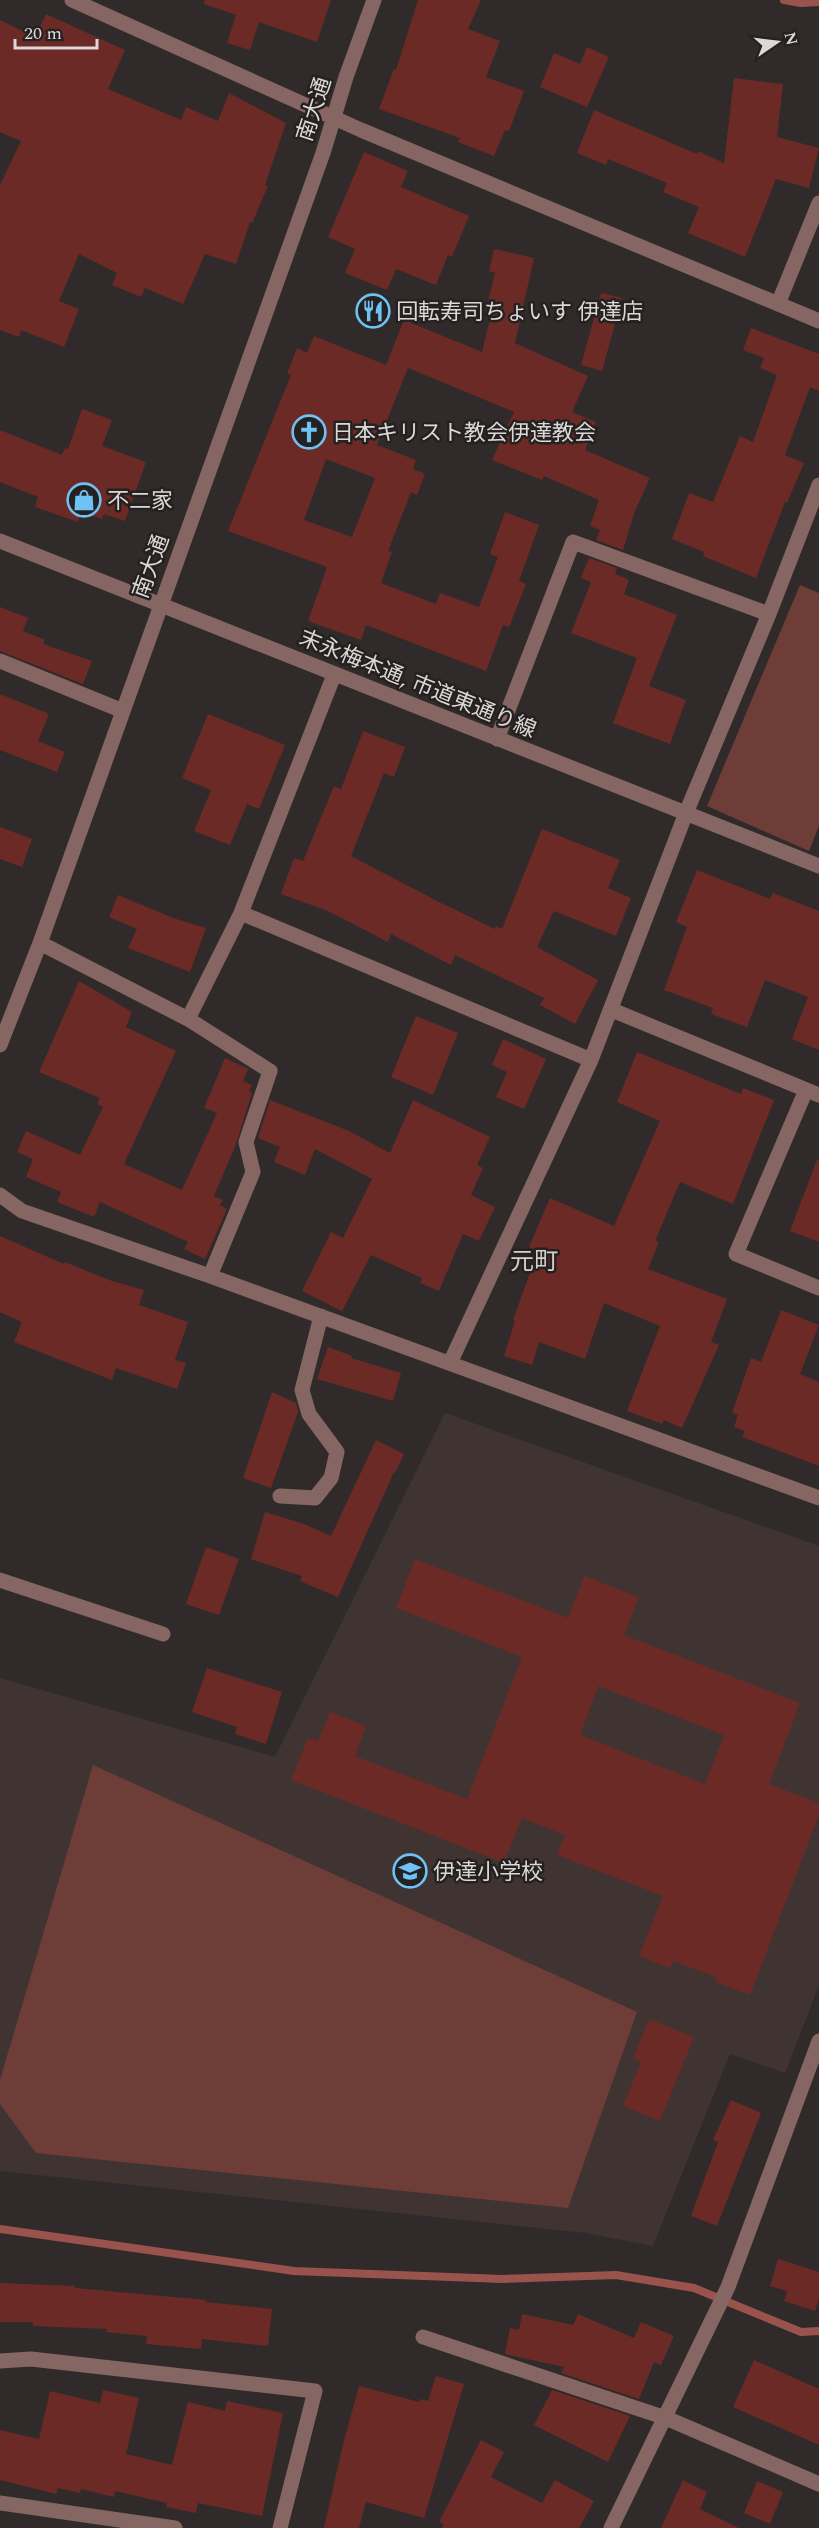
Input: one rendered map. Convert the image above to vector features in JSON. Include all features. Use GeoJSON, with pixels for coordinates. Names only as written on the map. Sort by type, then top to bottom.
{"type":"FeatureCollection","features":[{"type":"Feature","properties":{"kind":"street"},"geometry":{"type":"LineString","coordinates":[[72,0],[334,117],[819,321]]}},
{"type":"Feature","properties":{"kind":"street","name":"南大通"},"geometry":{"type":"LineString","coordinates":[[0,1044],[40,943],[323,153],[374,0]]}},
{"type":"Feature","properties":{"kind":"street"},"geometry":{"type":"LineString","coordinates":[[778,304],[819,203]]}},
{"type":"Feature","properties":{"kind":"street"},"geometry":{"type":"LineString","coordinates":[[450,1363],[591,1060],[686,813],[769,614],[819,485]]}},
{"type":"Feature","properties":{"kind":"street","name":"末永梅本通, 市道東通り線"},"geometry":{"type":"LineString","coordinates":[[0,541],[819,866]]}},
{"type":"Feature","properties":{"kind":"street"},"geometry":{"type":"LineString","coordinates":[[497,739],[573,542],[769,614]]}},
{"type":"Feature","properties":{"kind":"street"},"geometry":{"type":"LineString","coordinates":[[0,661],[123,711]]}},
{"type":"Feature","properties":{"kind":"street"},"geometry":{"type":"LineString","coordinates":[[188,1019],[241,913],[334,675]]}},
{"type":"Feature","properties":{"kind":"street"},"geometry":{"type":"LineString","coordinates":[[241,913],[591,1060]]}},
{"type":"Feature","properties":{"kind":"street"},"geometry":{"type":"LineString","coordinates":[[40,943],[188,1019],[270,1071],[246,1142],[254,1172],[210,1276]]}},
{"type":"Feature","properties":{"kind":"street"},"geometry":{"type":"LineString","coordinates":[[612,1010],[812,1092],[736,1254],[819,1288]]}},
{"type":"Feature","properties":{"kind":"street"},"geometry":{"type":"LineString","coordinates":[[0,1195],[22,1211],[210,1276],[819,1498]]}},
{"type":"Feature","properties":{"kind":"street"},"geometry":{"type":"LineString","coordinates":[[280,1496],[315,1498],[331,1478],[338,1452],[309,1414],[302,1390],[321,1316]]}},
{"type":"Feature","properties":{"kind":"street"},"geometry":{"type":"LineString","coordinates":[[0,1580],[163,1634]]}},
{"type":"Feature","properties":{"kind":"street"},"geometry":{"type":"LineString","coordinates":[[618,2526],[728,2288],[819,2041]]}},
{"type":"Feature","properties":{"kind":"street"},"geometry":{"type":"LineString","coordinates":[[423,2337],[666,2418],[819,2484]]}},
{"type":"Feature","properties":{"kind":"street"},"geometry":{"type":"LineString","coordinates":[[0,2361],[31,2359],[315,2391],[280,2528]]}},
{"type":"Feature","properties":{"kind":"street"},"geometry":{"type":"LineString","coordinates":[[0,2503],[175,2528]]}},
{"type":"Feature","properties":{"kind":"shaded area"},"geometry":{"type":"Polygon","coordinates":[[[800,585],[819,593],[819,826],[809,851],[707,806],[800,585]]]}},
{"type":"Feature","properties":{"kind":"shaded area","name":"伊達小学校"},"geometry":{"type":"Polygon","coordinates":[[[445,1413],[819,1546],[819,1985],[785,2073],[730,2054],[653,2246],[586,2233],[0,2171],[0,1678],[275,1757],[445,1413]]]}},
{"type":"Feature","properties":{"kind":"shaded area"},"geometry":{"type":"Polygon","coordinates":[[[93,1765],[637,2012],[568,2208],[36,2153],[0,2104],[0,2080],[93,1765]]]}},
{"type":"Feature","properties":{"kind":"building"},"geometry":{"type":"Polygon","coordinates":[[[205,0],[331,0],[317,42],[259,22],[250,50],[227,43],[236,15],[204,4],[205,0]]]}},
{"type":"Feature","properties":{"kind":"building"},"geometry":{"type":"Polygon","coordinates":[[[418,0],[481,0],[468,29],[500,41],[486,77],[524,91],[509,131],[505,130],[494,156],[458,142],[460,138],[379,109],[394,69],[396,70],[418,0]]]}},
{"type":"Feature","properties":{"kind":"building"},"geometry":{"type":"Polygon","coordinates":[[[46,14],[125,50],[108,89],[181,120],[186,107],[218,121],[229,93],[286,123],[265,185],[268,186],[252,223],[250,222],[236,264],[205,254],[183,304],[145,288],[141,297],[112,285],[117,273],[79,254],[59,301],[79,309],[64,347],[21,330],[19,337],[0,330],[0,185],[21,141],[0,132],[0,20],[35,37],[46,14]]]}},
{"type":"Feature","properties":{"kind":"building"},"geometry":{"type":"Polygon","coordinates":[[[587,47],[609,57],[587,107],[540,87],[554,53],[580,64],[587,47]]]}},
{"type":"Feature","properties":{"kind":"building"},"geometry":{"type":"Polygon","coordinates":[[[734,78],[783,84],[777,137],[819,148],[809,188],[776,179],[745,257],[688,233],[699,207],[663,192],[667,183],[608,159],[606,165],[577,153],[594,110],[697,154],[698,151],[724,163],[734,78]]]}},
{"type":"Feature","properties":{"kind":"building"},"geometry":{"type":"Polygon","coordinates":[[[364,152],[408,171],[401,187],[469,216],[452,257],[448,255],[436,285],[396,269],[387,290],[345,273],[355,249],[328,237],[364,152]]]}},
{"type":"Feature","properties":{"kind":"building"},"geometry":{"type":"Polygon","coordinates":[[[494,249],[534,258],[515,343],[588,376],[572,412],[596,422],[585,450],[650,478],[635,511],[623,550],[596,540],[600,530],[590,526],[599,500],[544,476],[542,480],[492,460],[514,412],[408,368],[377,445],[416,460],[413,469],[425,474],[417,495],[411,492],[388,551],[392,552],[381,583],[436,604],[440,593],[479,607],[498,557],[490,554],[505,512],[539,525],[519,581],[526,584],[509,627],[503,625],[486,671],[366,625],[361,640],[308,621],[327,567],[228,531],[291,375],[287,374],[297,348],[307,353],[314,336],[386,365],[404,320],[482,352],[494,303],[488,302],[495,273],[489,271],[494,249]],[[326,459],[304,520],[352,537],[375,478],[326,459]]]}},
{"type":"Feature","properties":{"kind":"building"},"geometry":{"type":"Polygon","coordinates":[[[601,293],[622,298],[602,371],[581,365],[601,293]]]}},
{"type":"Feature","properties":{"kind":"building"},"geometry":{"type":"Polygon","coordinates":[[[751,328],[819,354],[819,391],[810,387],[785,455],[804,463],[787,503],[785,502],[756,578],[703,556],[704,552],[672,539],[689,493],[713,502],[740,436],[753,442],[777,375],[760,368],[764,358],[743,350],[751,328]]]}},
{"type":"Feature","properties":{"kind":"building"},"geometry":{"type":"Polygon","coordinates":[[[82,409],[112,420],[102,446],[146,462],[125,521],[104,514],[102,519],[81,512],[78,522],[35,507],[38,497],[0,482],[0,430],[62,455],[65,448],[68,449],[82,409]]]}},
{"type":"Feature","properties":{"kind":"building"},"geometry":{"type":"Polygon","coordinates":[[[589,558],[617,568],[615,574],[629,580],[624,594],[677,615],[649,686],[686,700],[670,744],[613,723],[637,658],[571,633],[591,582],[581,578],[589,558]]]}},
{"type":"Feature","properties":{"kind":"building"},"geometry":{"type":"Polygon","coordinates":[[[0,607],[28,618],[23,631],[45,640],[43,644],[92,661],[83,684],[0,651],[0,607]]]}},
{"type":"Feature","properties":{"kind":"building"},"geometry":{"type":"Polygon","coordinates":[[[0,694],[49,714],[38,741],[65,752],[57,772],[0,750],[0,694]]]}},
{"type":"Feature","properties":{"kind":"building"},"geometry":{"type":"Polygon","coordinates":[[[208,714],[285,745],[259,809],[247,804],[230,845],[194,831],[211,790],[182,778],[208,714]]]}},
{"type":"Feature","properties":{"kind":"building"},"geometry":{"type":"Polygon","coordinates":[[[363,731],[405,747],[394,777],[384,773],[351,856],[439,902],[495,929],[496,926],[502,929],[542,829],[620,860],[608,888],[631,898],[616,936],[554,911],[537,947],[598,980],[575,1024],[540,1005],[544,998],[455,955],[451,965],[391,934],[388,942],[328,911],[281,894],[294,858],[303,861],[334,786],[341,789],[363,731]]]}},
{"type":"Feature","properties":{"kind":"building"},"geometry":{"type":"Polygon","coordinates":[[[0,827],[32,839],[22,867],[0,859],[0,827]]]}},
{"type":"Feature","properties":{"kind":"building"},"geometry":{"type":"Polygon","coordinates":[[[697,870],[770,899],[773,893],[819,911],[819,1050],[792,1039],[808,997],[765,980],[747,1027],[711,1014],[713,1008],[664,990],[687,927],[676,922],[697,870]]]}},
{"type":"Feature","properties":{"kind":"building"},"geometry":{"type":"Polygon","coordinates":[[[118,895],[173,918],[206,928],[190,972],[128,948],[137,929],[109,917],[118,895]]]}},
{"type":"Feature","properties":{"kind":"building"},"geometry":{"type":"Polygon","coordinates":[[[79,981],[132,1012],[126,1027],[176,1051],[124,1164],[182,1190],[217,1113],[204,1108],[225,1058],[248,1069],[243,1081],[252,1085],[249,1091],[252,1093],[236,1144],[214,1196],[223,1200],[220,1205],[227,1209],[205,1259],[184,1249],[188,1242],[100,1202],[94,1217],[57,1202],[61,1192],[26,1177],[33,1159],[17,1152],[26,1131],[80,1155],[103,1107],[97,1104],[100,1098],[39,1072],[79,981]]]}},
{"type":"Feature","properties":{"kind":"building"},"geometry":{"type":"Polygon","coordinates":[[[416,1016],[458,1033],[433,1095],[391,1077],[416,1016]]]}},
{"type":"Feature","properties":{"kind":"building"},"geometry":{"type":"Polygon","coordinates":[[[503,1039],[546,1059],[524,1109],[496,1097],[507,1072],[492,1065],[503,1039]]]}},
{"type":"Feature","properties":{"kind":"building"},"geometry":{"type":"Polygon","coordinates":[[[637,1052],[741,1094],[743,1088],[774,1100],[733,1204],[680,1182],[655,1241],[659,1242],[648,1269],[727,1299],[711,1342],[719,1345],[682,1428],[664,1420],[662,1424],[627,1411],[660,1326],[604,1303],[585,1359],[539,1342],[532,1365],[504,1356],[515,1321],[513,1320],[538,1251],[529,1247],[550,1198],[614,1226],[660,1121],[617,1102],[637,1052]]]}},
{"type":"Feature","properties":{"kind":"building"},"geometry":{"type":"Polygon","coordinates":[[[270,1100],[349,1131],[390,1153],[413,1100],[490,1137],[477,1165],[483,1168],[471,1195],[495,1207],[479,1241],[463,1234],[439,1291],[420,1283],[422,1278],[371,1255],[342,1311],[302,1291],[331,1232],[343,1238],[372,1179],[315,1149],[305,1175],[274,1162],[280,1147],[258,1138],[270,1100]]]}},
{"type":"Feature","properties":{"kind":"building"},"geometry":{"type":"Polygon","coordinates":[[[817,1160],[819,1160],[819,1242],[790,1231],[817,1160]]]}},
{"type":"Feature","properties":{"kind":"building"},"geometry":{"type":"Polygon","coordinates":[[[0,1236],[64,1264],[65,1262],[109,1280],[144,1290],[139,1305],[188,1322],[175,1360],[186,1363],[177,1389],[116,1368],[112,1380],[14,1342],[22,1322],[0,1312],[0,1236]]]}},
{"type":"Feature","properties":{"kind":"building"},"geometry":{"type":"Polygon","coordinates":[[[781,1310],[819,1325],[800,1374],[819,1382],[819,1466],[742,1437],[745,1431],[734,1427],[738,1415],[732,1413],[751,1358],[761,1362],[781,1310]]]}},
{"type":"Feature","properties":{"kind":"building"},"geometry":{"type":"Polygon","coordinates":[[[328,1347],[352,1356],[351,1358],[401,1373],[393,1401],[317,1379],[328,1347]]]}},
{"type":"Feature","properties":{"kind":"building"},"geometry":{"type":"Polygon","coordinates":[[[272,1392],[296,1403],[298,1412],[271,1488],[243,1478],[272,1392]]]}},
{"type":"Feature","properties":{"kind":"building"},"geometry":{"type":"Polygon","coordinates":[[[376,1440],[404,1454],[338,1597],[300,1581],[302,1576],[251,1559],[265,1512],[304,1524],[331,1536],[376,1440]]]}},
{"type":"Feature","properties":{"kind":"building"},"geometry":{"type":"Polygon","coordinates":[[[206,1547],[239,1559],[219,1615],[186,1604],[206,1547]]]}},
{"type":"Feature","properties":{"kind":"building"},"geometry":{"type":"Polygon","coordinates":[[[415,1559],[568,1618],[584,1576],[639,1597],[624,1635],[800,1703],[769,1784],[819,1803],[819,1815],[750,1995],[715,1982],[716,1977],[673,1961],[670,1968],[639,1956],[663,1896],[557,1855],[565,1835],[522,1818],[504,1863],[291,1780],[308,1738],[318,1741],[330,1712],[366,1726],[355,1756],[467,1799],[522,1657],[396,1608],[415,1559]],[[598,1686],[580,1735],[705,1784],[724,1735],[598,1686]]]}},
{"type":"Feature","properties":{"kind":"building"},"geometry":{"type":"Polygon","coordinates":[[[207,1668],[282,1692],[266,1744],[235,1734],[237,1727],[192,1712],[207,1668]]]}},
{"type":"Feature","properties":{"kind":"building"},"geometry":{"type":"Polygon","coordinates":[[[649,2019],[694,2037],[660,2121],[623,2106],[641,2062],[633,2059],[649,2019]]]}},
{"type":"Feature","properties":{"kind":"building"},"geometry":{"type":"Polygon","coordinates":[[[731,2100],[761,2113],[717,2226],[691,2216],[718,2142],[713,2140],[731,2100]]]}},
{"type":"Feature","properties":{"kind":"building"},"geometry":{"type":"Polygon","coordinates":[[[778,2259],[819,2272],[819,2299],[815,2311],[784,2301],[787,2291],[770,2286],[778,2259]]]}},
{"type":"Feature","properties":{"kind":"building"},"geometry":{"type":"Polygon","coordinates":[[[0,2283],[75,2286],[75,2288],[206,2300],[205,2302],[272,2309],[268,2346],[202,2339],[201,2349],[146,2344],[147,2336],[106,2332],[107,2329],[33,2326],[33,2322],[0,2322],[0,2283]]]}},
{"type":"Feature","properties":{"kind":"building"},"geometry":{"type":"Polygon","coordinates":[[[522,2314],[573,2325],[578,2314],[634,2338],[641,2322],[674,2336],[661,2365],[654,2362],[639,2399],[561,2373],[564,2367],[505,2354],[510,2328],[519,2330],[522,2314]]]}},
{"type":"Feature","properties":{"kind":"building"},"geometry":{"type":"Polygon","coordinates":[[[754,2360],[819,2389],[819,2445],[733,2407],[754,2360]]]}},
{"type":"Feature","properties":{"kind":"building"},"geometry":{"type":"Polygon","coordinates":[[[436,2376],[464,2384],[424,2518],[366,2502],[359,2528],[324,2528],[359,2386],[419,2402],[420,2399],[428,2401],[436,2376]]]}},
{"type":"Feature","properties":{"kind":"building"},"geometry":{"type":"Polygon","coordinates":[[[103,2390],[139,2398],[126,2454],[172,2465],[188,2402],[225,2411],[227,2401],[283,2413],[262,2516],[198,2503],[196,2513],[166,2507],[167,2503],[115,2491],[114,2497],[81,2489],[80,2493],[58,2488],[56,2494],[0,2480],[0,2430],[39,2439],[50,2391],[100,2403],[103,2390]]]}},
{"type":"Feature","properties":{"kind":"building"},"geometry":{"type":"Polygon","coordinates":[[[552,2390],[630,2416],[608,2462],[534,2425],[552,2390]]]}},
{"type":"Feature","properties":{"kind":"building"},"geometry":{"type":"Polygon","coordinates":[[[481,2440],[504,2452],[491,2477],[542,2503],[555,2480],[594,2501],[579,2528],[442,2528],[444,2524],[439,2522],[481,2440]]]}},
{"type":"Feature","properties":{"kind":"building"},"geometry":{"type":"Polygon","coordinates":[[[683,2480],[707,2492],[700,2509],[739,2528],[661,2528],[683,2480]]]}},
{"type":"Feature","properties":{"kind":"building"},"geometry":{"type":"Polygon","coordinates":[[[757,2481],[783,2492],[770,2524],[744,2513],[757,2481]]]}},
{"type":"Feature","properties":{"kind":"waterway"},"geometry":{"type":"LineString","coordinates":[[784,0],[801,3],[819,2]]}},
{"type":"Feature","properties":{"kind":"waterway"},"geometry":{"type":"LineString","coordinates":[[0,2229],[294,2271],[502,2279],[616,2275],[694,2288],[801,2332],[819,2331]]}},
{"type":"Feature","properties":{"kind":"place","name":"回転寿司ちょいす 伊達店"},"geometry":{"type":"Point","coordinates":[373,311]}},
{"type":"Feature","properties":{"kind":"place","name":"日本キリスト教会伊達教会"},"geometry":{"type":"Point","coordinates":[309,432]}},
{"type":"Feature","properties":{"kind":"place","name":"不二家"},"geometry":{"type":"Point","coordinates":[84,500]}},
{"type":"Feature","properties":{"kind":"place","name":"伊達小学校"},"geometry":{"type":"Point","coordinates":[410,1871]}},
{"type":"Feature","properties":{"kind":"district","name":"元町"},"geometry":{"type":"Point","coordinates":[534,1261]}}]}
